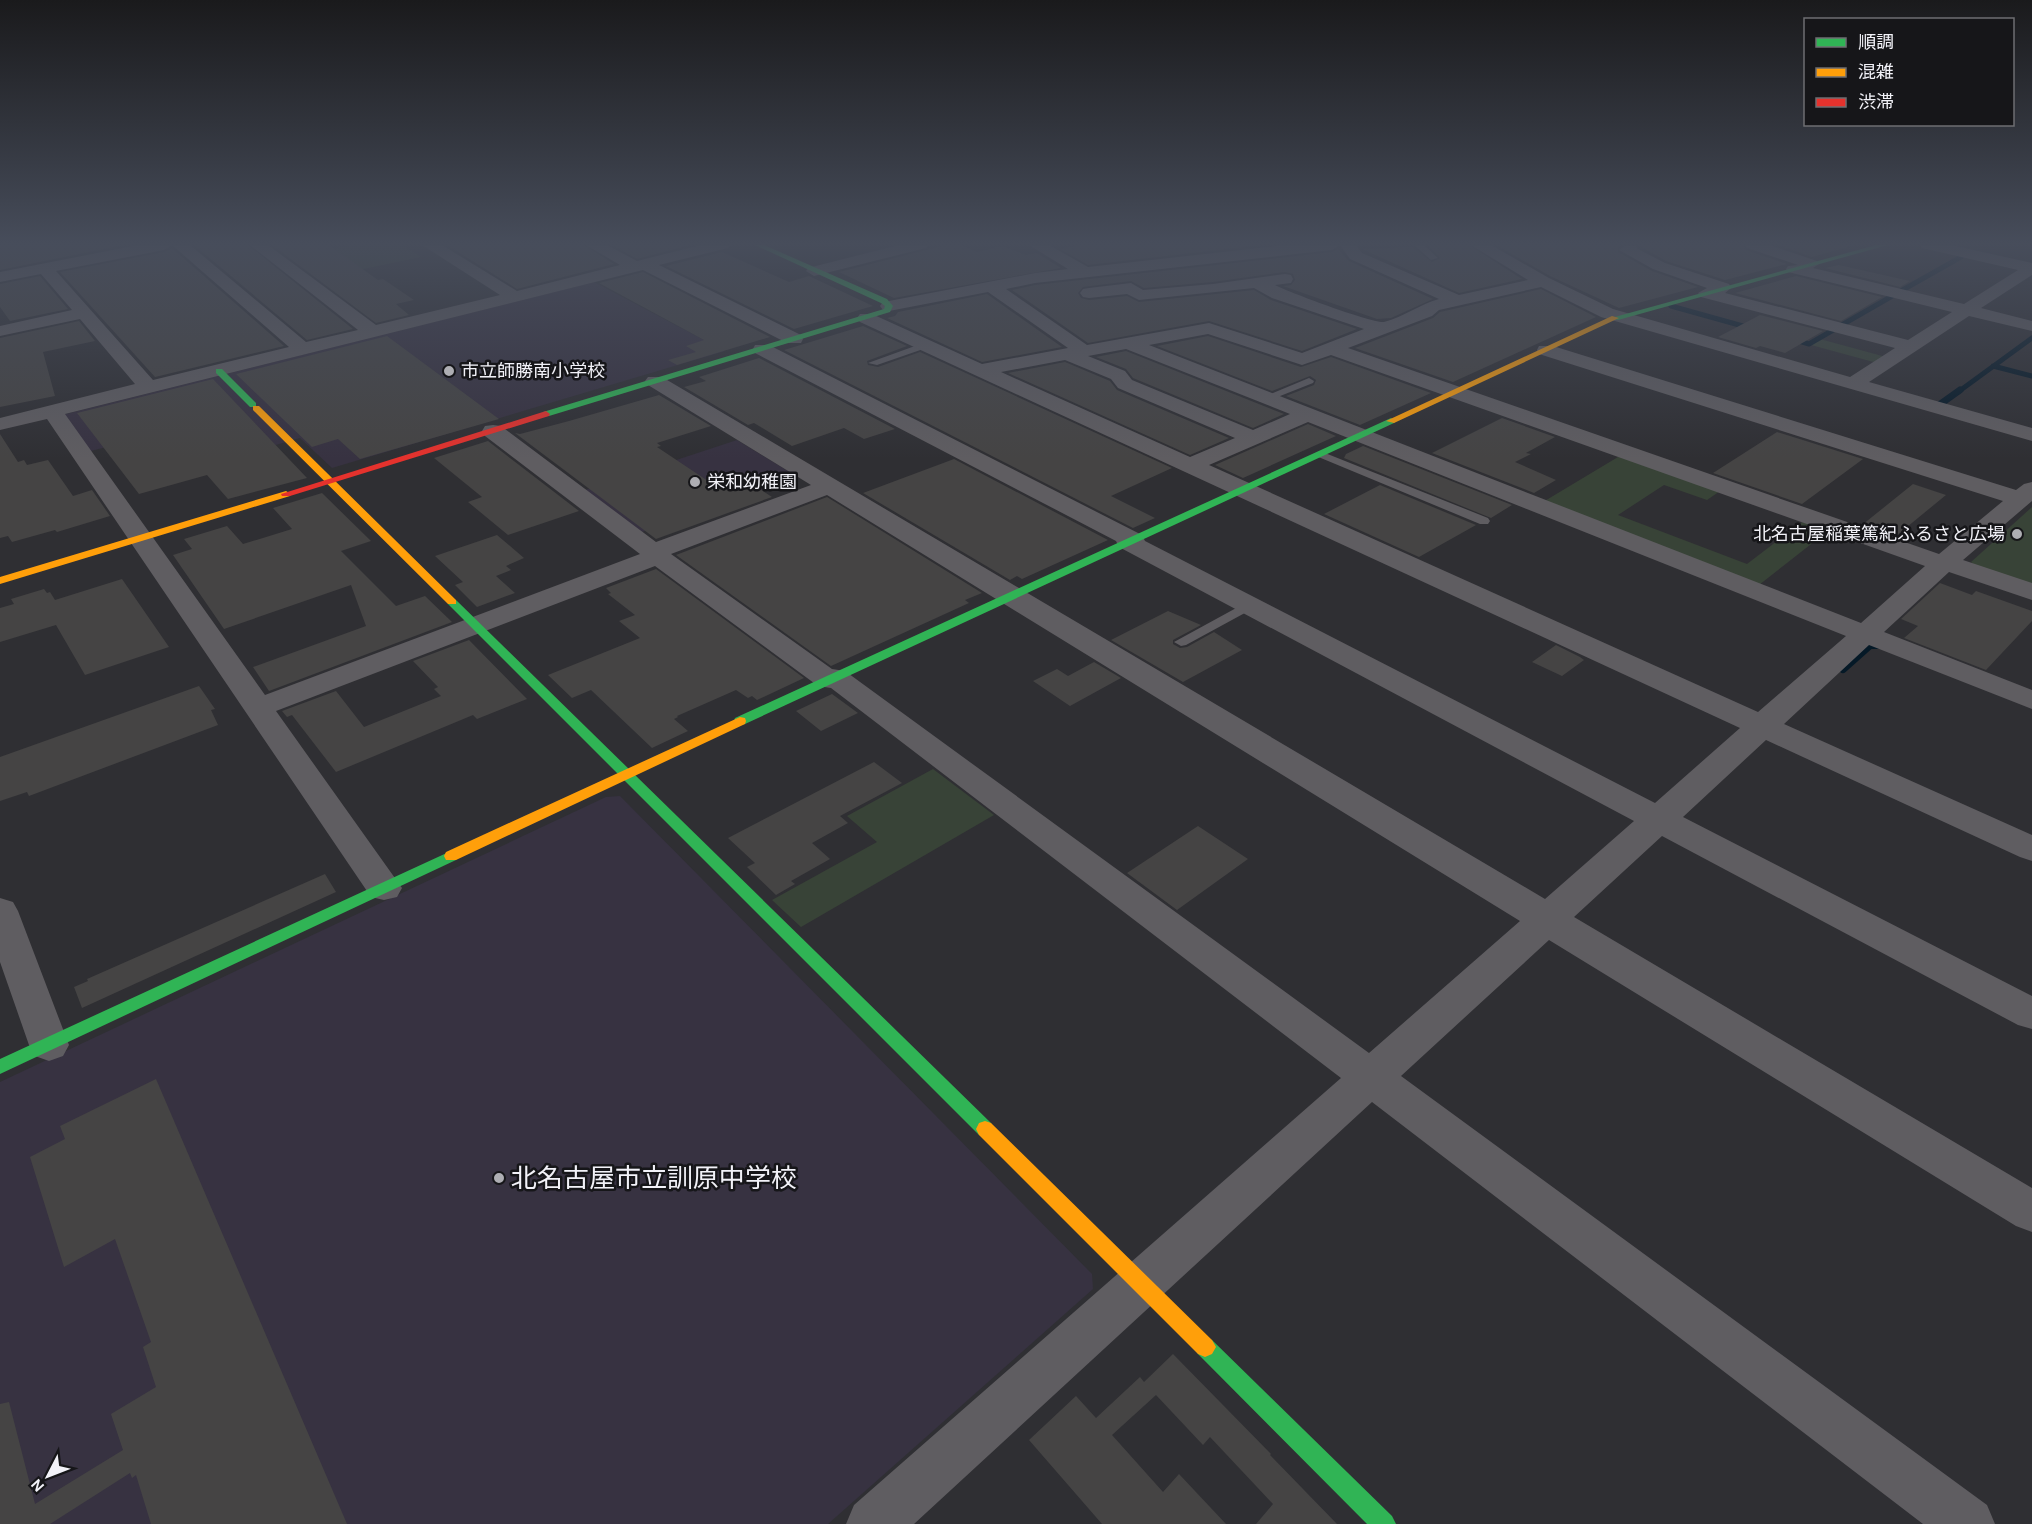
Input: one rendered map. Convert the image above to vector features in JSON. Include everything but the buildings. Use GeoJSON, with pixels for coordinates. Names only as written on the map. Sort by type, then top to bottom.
{"type":"FeatureCollection","features":[{"type":"Feature","properties":{"kind":"street"},"geometry":{"type":"LineString","coordinates":[[0,331],[69,316]]}},
{"type":"Feature","properties":{"kind":"street"},"geometry":{"type":"LineString","coordinates":[[87,316],[149,388]]}},
{"type":"Feature","properties":{"kind":"street"},"geometry":{"type":"LineString","coordinates":[[264,316],[304,350]]}},
{"type":"Feature","properties":{"kind":"street"},"geometry":{"type":"LineString","coordinates":[[352,316],[374,333]]}},
{"type":"Feature","properties":{"kind":"street"},"geometry":{"type":"LineString","coordinates":[[0,424],[441,316]]}},
{"type":"Feature","properties":{"kind":"street"},"geometry":{"type":"LineString","coordinates":[[746,316],[794,339]]}},
{"type":"Feature","properties":{"kind":"street"},"geometry":{"type":"LineString","coordinates":[[0,581],[871,316]]}},
{"type":"Feature","properties":{"kind":"street"},"geometry":{"type":"LineString","coordinates":[[1032,316],[1075,352],[1118,375],[1125,384],[1254,438]]}},
{"type":"Feature","properties":{"kind":"street"},"geometry":{"type":"LineString","coordinates":[[1344,316],[1382,329]]}},
{"type":"Feature","properties":{"kind":"street"},"geometry":{"type":"LineString","coordinates":[[980,370],[1209,328],[1302,358],[1415,316]]}},
{"type":"Feature","properties":{"kind":"street"},"geometry":{"type":"LineString","coordinates":[[0,1067],[629,775],[832,678],[1621,316]]}},
{"type":"Feature","properties":{"kind":"street"},"geometry":{"type":"LineString","coordinates":[[1805,316],[1911,346]]}},
{"type":"Feature","properties":{"kind":"street"},"geometry":{"type":"LineString","coordinates":[[1852,384],[1958,316]]}},
{"type":"Feature","properties":{"kind":"street"},"geometry":{"type":"LineString","coordinates":[[1989,316],[2032,326]]}},
{"type":"Feature","properties":{"kind":"street"},"geometry":{"type":"LineString","coordinates":[[1618,317],[2032,435]]}},
{"type":"Feature","properties":{"kind":"street"},"geometry":{"type":"LineString","coordinates":[[866,318],[2032,849]]}},
{"type":"Feature","properties":{"kind":"street"},"geometry":{"type":"LineString","coordinates":[[1128,343],[2032,700]]}},
{"type":"Feature","properties":{"kind":"street"},"geometry":{"type":"LineString","coordinates":[[1330,348],[2032,592]]}},
{"type":"Feature","properties":{"kind":"street"},"geometry":{"type":"LineString","coordinates":[[762,349],[1665,813],[2032,1014]]}},
{"type":"Feature","properties":{"kind":"street"},"geometry":{"type":"LineString","coordinates":[[1546,350],[2026,494]]}},
{"type":"Feature","properties":{"kind":"street"},"geometry":{"type":"LineString","coordinates":[[219,371],[474,626],[629,775],[1384,1524]]}},
{"type":"Feature","properties":{"kind":"street"},"geometry":{"type":"LineString","coordinates":[[655,381],[2032,1212]]}},
{"type":"Feature","properties":{"kind":"street"},"geometry":{"type":"LineString","coordinates":[[52,412],[384,888]]}},
{"type":"Feature","properties":{"kind":"street"},"geometry":{"type":"LineString","coordinates":[[1191,465],[1308,414]]}},
{"type":"Feature","properties":{"kind":"street"},"geometry":{"type":"LineString","coordinates":[[493,431],[656,554],[832,678],[1968,1524]]}},
{"type":"Feature","properties":{"kind":"street"},"geometry":{"type":"LineString","coordinates":[[258,707],[474,626],[830,486]]}},
{"type":"Feature","properties":{"kind":"street"},"geometry":{"type":"LineString","coordinates":[[873,1524],[1864,634],[2026,494]]}},
{"type":"Feature","properties":{"kind":"street"},"geometry":{"type":"LineString","coordinates":[[1135,539],[1249,605],[1665,813],[2032,992]]}},
{"type":"Feature","properties":{"kind":"street"},"geometry":{"type":"LineString","coordinates":[[0,911],[49,1045]]}},
{"type":"Feature","properties":{"kind":"lane"},"geometry":{"type":"LineString","coordinates":[[873,363],[926,345]]}},
{"type":"Feature","properties":{"kind":"lane"},"geometry":{"type":"LineString","coordinates":[[1266,398],[1309,381]]}},
{"type":"Feature","properties":{"kind":"lane"},"geometry":{"type":"LineString","coordinates":[[1320,454],[1484,521]]}},
{"type":"Feature","properties":{"kind":"lane"},"geometry":{"type":"LineString","coordinates":[[1181,642],[1249,605]]}},
{"type":"Feature","properties":{"kind":"shaded area","name":"市立師勝南小学校"},"geometry":{"type":"Polygon","coordinates":[[[458,316],[659,316],[725,351],[332,468],[300,438],[207,465],[176,429],[87,452],[62,415],[458,316]]]}},
{"type":"Feature","properties":{"kind":"shaded area","name":"栄和幼稚園"},"geometry":{"type":"Polygon","coordinates":[[[737,440],[798,477],[642,532],[585,490],[737,440]]]}},
{"type":"Feature","properties":{"kind":"shaded area","name":"北名古屋市立訓原中学校"},"geometry":{"type":"Polygon","coordinates":[[[620,796],[1092,1274],[1093,1289],[828,1524],[0,1524],[0,1082],[606,797],[620,796]]]}},
{"type":"Feature","properties":{"kind":"green space"},"geometry":{"type":"Polygon","coordinates":[[[1820,339],[1886,357],[1877,363],[1811,345],[1820,339]]]}},
{"type":"Feature","properties":{"kind":"green space"},"geometry":{"type":"Polygon","coordinates":[[[1623,454],[1723,489],[1707,500],[1664,485],[1618,515],[1747,564],[1802,522],[1833,527],[1759,585],[1543,502],[1623,454]]]}},
{"type":"Feature","properties":{"kind":"green space","name":"北名古屋稲葉篤紀ふるさと広場"},"geometry":{"type":"Polygon","coordinates":[[[2032,507],[2032,587],[1979,569],[1971,562],[2032,507]]]}},
{"type":"Feature","properties":{"kind":"green space"},"geometry":{"type":"Polygon","coordinates":[[[933,769],[994,815],[801,927],[772,900],[877,842],[847,816],[933,769]]]}},
{"type":"Feature","properties":{"kind":"waterway"},"geometry":{"type":"LineString","coordinates":[[1707,316],[1750,328]]}},
{"type":"Feature","properties":{"kind":"waterway"},"geometry":{"type":"LineString","coordinates":[[1840,326],[1857,316]]}},
{"type":"Feature","properties":{"kind":"waterway"},"geometry":{"type":"LineString","coordinates":[[1792,339],[1809,344],[1835,329]]}},
{"type":"Feature","properties":{"kind":"waterway"},"geometry":{"type":"LineString","coordinates":[[1993,366],[2032,338]]}},
{"type":"Feature","properties":{"kind":"waterway"},"geometry":{"type":"LineString","coordinates":[[1958,392],[1993,366]]}},
{"type":"Feature","properties":{"kind":"waterway"},"geometry":{"type":"LineString","coordinates":[[1993,366],[2032,376]]}},
{"type":"Feature","properties":{"kind":"waterway"},"geometry":{"type":"LineString","coordinates":[[1939,405],[1960,390]]}},
{"type":"Feature","properties":{"kind":"waterway"},"geometry":{"type":"LineString","coordinates":[[1843,669],[1870,645],[1880,645]]}},
{"type":"Feature","properties":{"kind":"traffic: fast"},"geometry":{"type":"LineString","coordinates":[[546,414],[867,316]]}},
{"type":"Feature","properties":{"kind":"traffic: fast"},"geometry":{"type":"LineString","coordinates":[[1615,318],[1622,316]]}},
{"type":"Feature","properties":{"kind":"traffic: fast"},"geometry":{"type":"LineString","coordinates":[[219,371],[253,405]]}},
{"type":"Feature","properties":{"kind":"traffic: fast"},"geometry":{"type":"LineString","coordinates":[[740,721],[1391,421]]}},
{"type":"Feature","properties":{"kind":"traffic: fast"},"geometry":{"type":"LineString","coordinates":[[452,602],[985,1129]]}},
{"type":"Feature","properties":{"kind":"traffic: fast"},"geometry":{"type":"LineString","coordinates":[[0,1067],[451,856]]}},
{"type":"Feature","properties":{"kind":"traffic: fast"},"geometry":{"type":"LineString","coordinates":[[1205,1347],[1384,1524]]}},
{"type":"Feature","properties":{"kind":"traffic: slow"},"geometry":{"type":"LineString","coordinates":[[1391,421],[1615,318]]}},
{"type":"Feature","properties":{"kind":"traffic: slow"},"geometry":{"type":"LineString","coordinates":[[256,408],[452,602]]}},
{"type":"Feature","properties":{"kind":"traffic: slow"},"geometry":{"type":"LineString","coordinates":[[0,581],[286,494]]}},
{"type":"Feature","properties":{"kind":"traffic: slow"},"geometry":{"type":"LineString","coordinates":[[451,856],[740,721]]}},
{"type":"Feature","properties":{"kind":"traffic: slow"},"geometry":{"type":"LineString","coordinates":[[985,1129],[1205,1347]]}},
{"type":"Feature","properties":{"kind":"traffic: jam"},"geometry":{"type":"LineString","coordinates":[[286,494],[546,414]]}},
{"type":"Feature","properties":{"kind":"place","name":"市立師勝南小学校"},"geometry":{"type":"Point","coordinates":[449,371]}},
{"type":"Feature","properties":{"kind":"place","name":"栄和幼稚園"},"geometry":{"type":"Point","coordinates":[695,482]}},
{"type":"Feature","properties":{"kind":"place","name":"北名古屋稲葉篤紀ふるさと広場"},"geometry":{"type":"Point","coordinates":[2017,534]}},
{"type":"Feature","properties":{"kind":"place","name":"北名古屋市立訓原中学校"},"geometry":{"type":"Point","coordinates":[499,1178]}}]}
